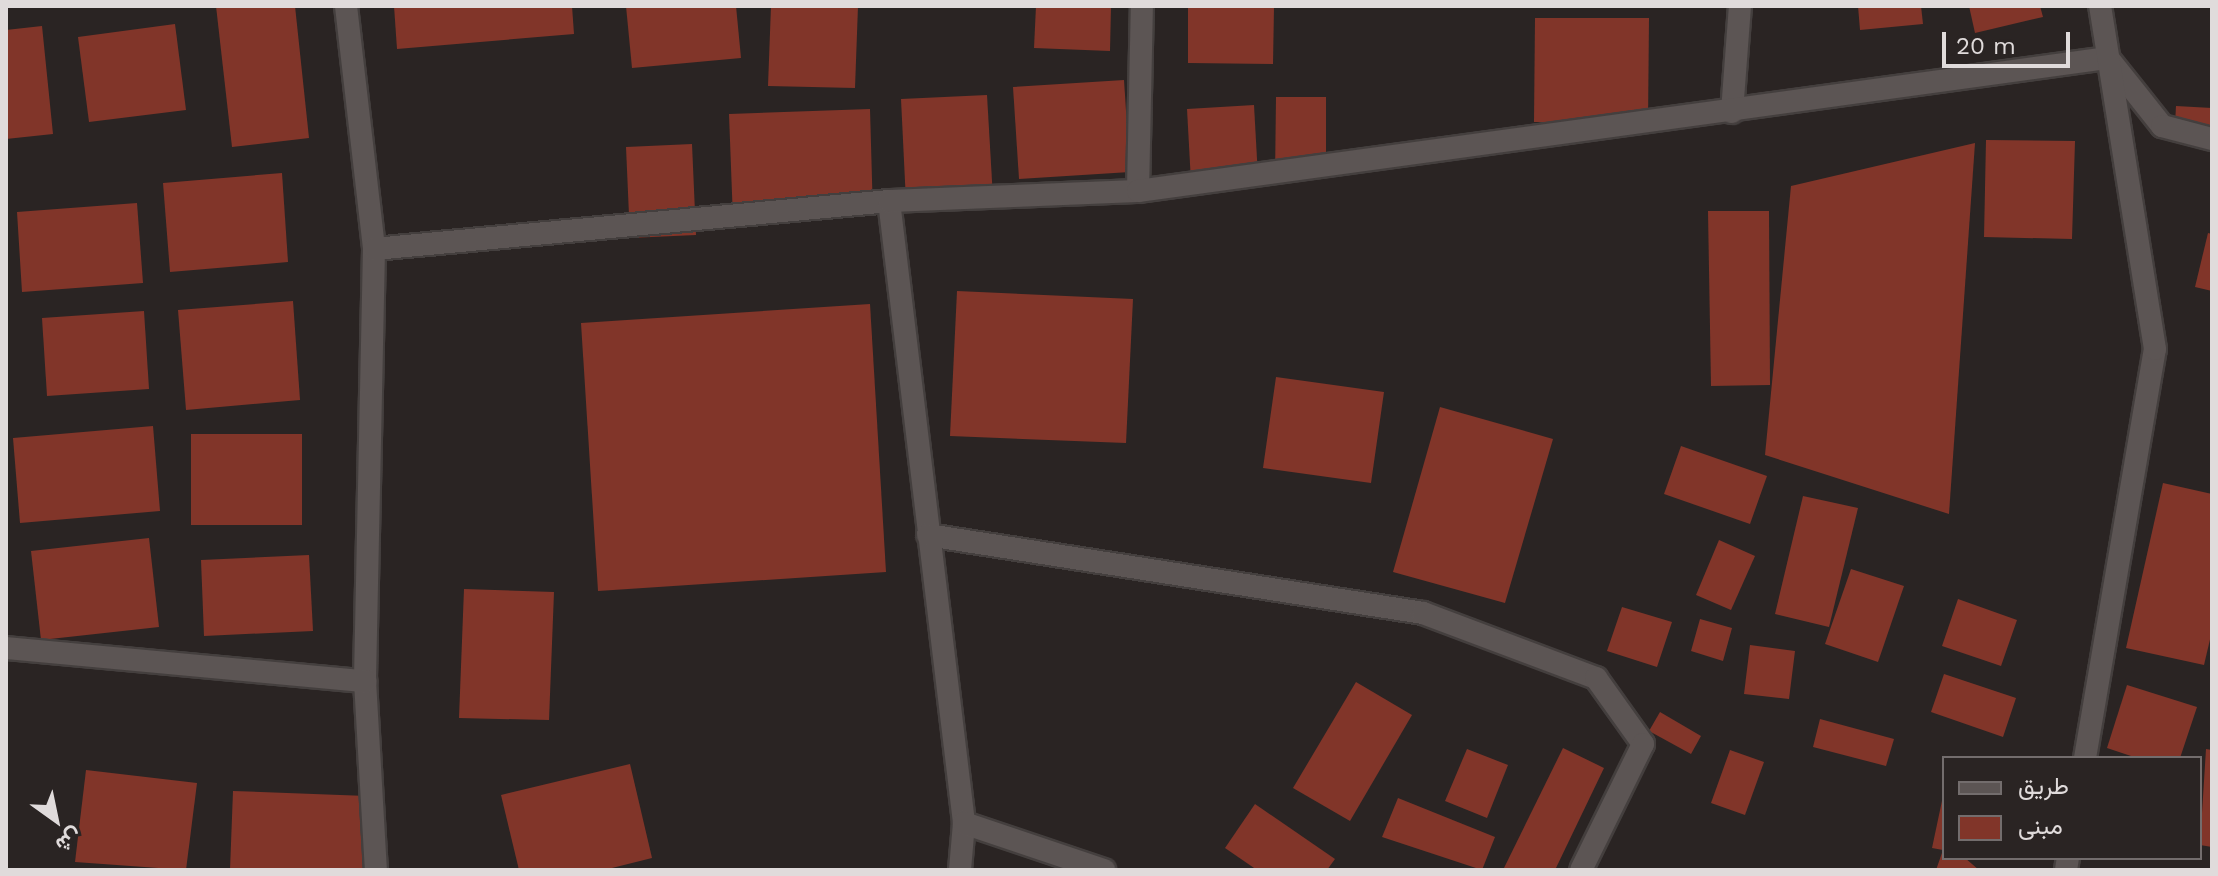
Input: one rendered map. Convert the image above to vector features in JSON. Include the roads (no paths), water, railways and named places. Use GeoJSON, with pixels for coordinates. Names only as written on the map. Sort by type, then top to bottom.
{"type":"FeatureCollection","features":[{"type":"Feature","properties":{"kind":"street"},"geometry":{"type":"LineString","coordinates":[[346,6],[374,249],[365,681],[376,870]]}},
{"type":"Feature","properties":{"kind":"street"},"geometry":{"type":"LineString","coordinates":[[1138,191],[1142,6]]}},
{"type":"Feature","properties":{"kind":"street"},"geometry":{"type":"LineString","coordinates":[[1732,112],[1740,6]]}},
{"type":"Feature","properties":{"kind":"street"},"geometry":{"type":"LineString","coordinates":[[2085,756],[2155,349],[2100,6]]}},
{"type":"Feature","properties":{"kind":"street"},"geometry":{"type":"LineString","coordinates":[[374,249],[889,201],[1138,191],[1732,112],[2108,58]]}},
{"type":"Feature","properties":{"kind":"street"},"geometry":{"type":"LineString","coordinates":[[2108,58],[2162,126],[2212,139]]}},
{"type":"Feature","properties":{"kind":"street"},"geometry":{"type":"LineString","coordinates":[[889,201],[964,823],[960,870]]}},
{"type":"Feature","properties":{"kind":"street"},"geometry":{"type":"LineString","coordinates":[[928,535],[1423,613],[1596,678],[1643,744],[1581,870]]}},
{"type":"Feature","properties":{"kind":"street"},"geometry":{"type":"LineString","coordinates":[[6,642],[6,657]]}},
{"type":"Feature","properties":{"kind":"street"},"geometry":{"type":"LineString","coordinates":[[6,648],[365,681]]}},
{"type":"Feature","properties":{"kind":"street"},"geometry":{"type":"LineString","coordinates":[[964,823],[1104,870]]}}]}
